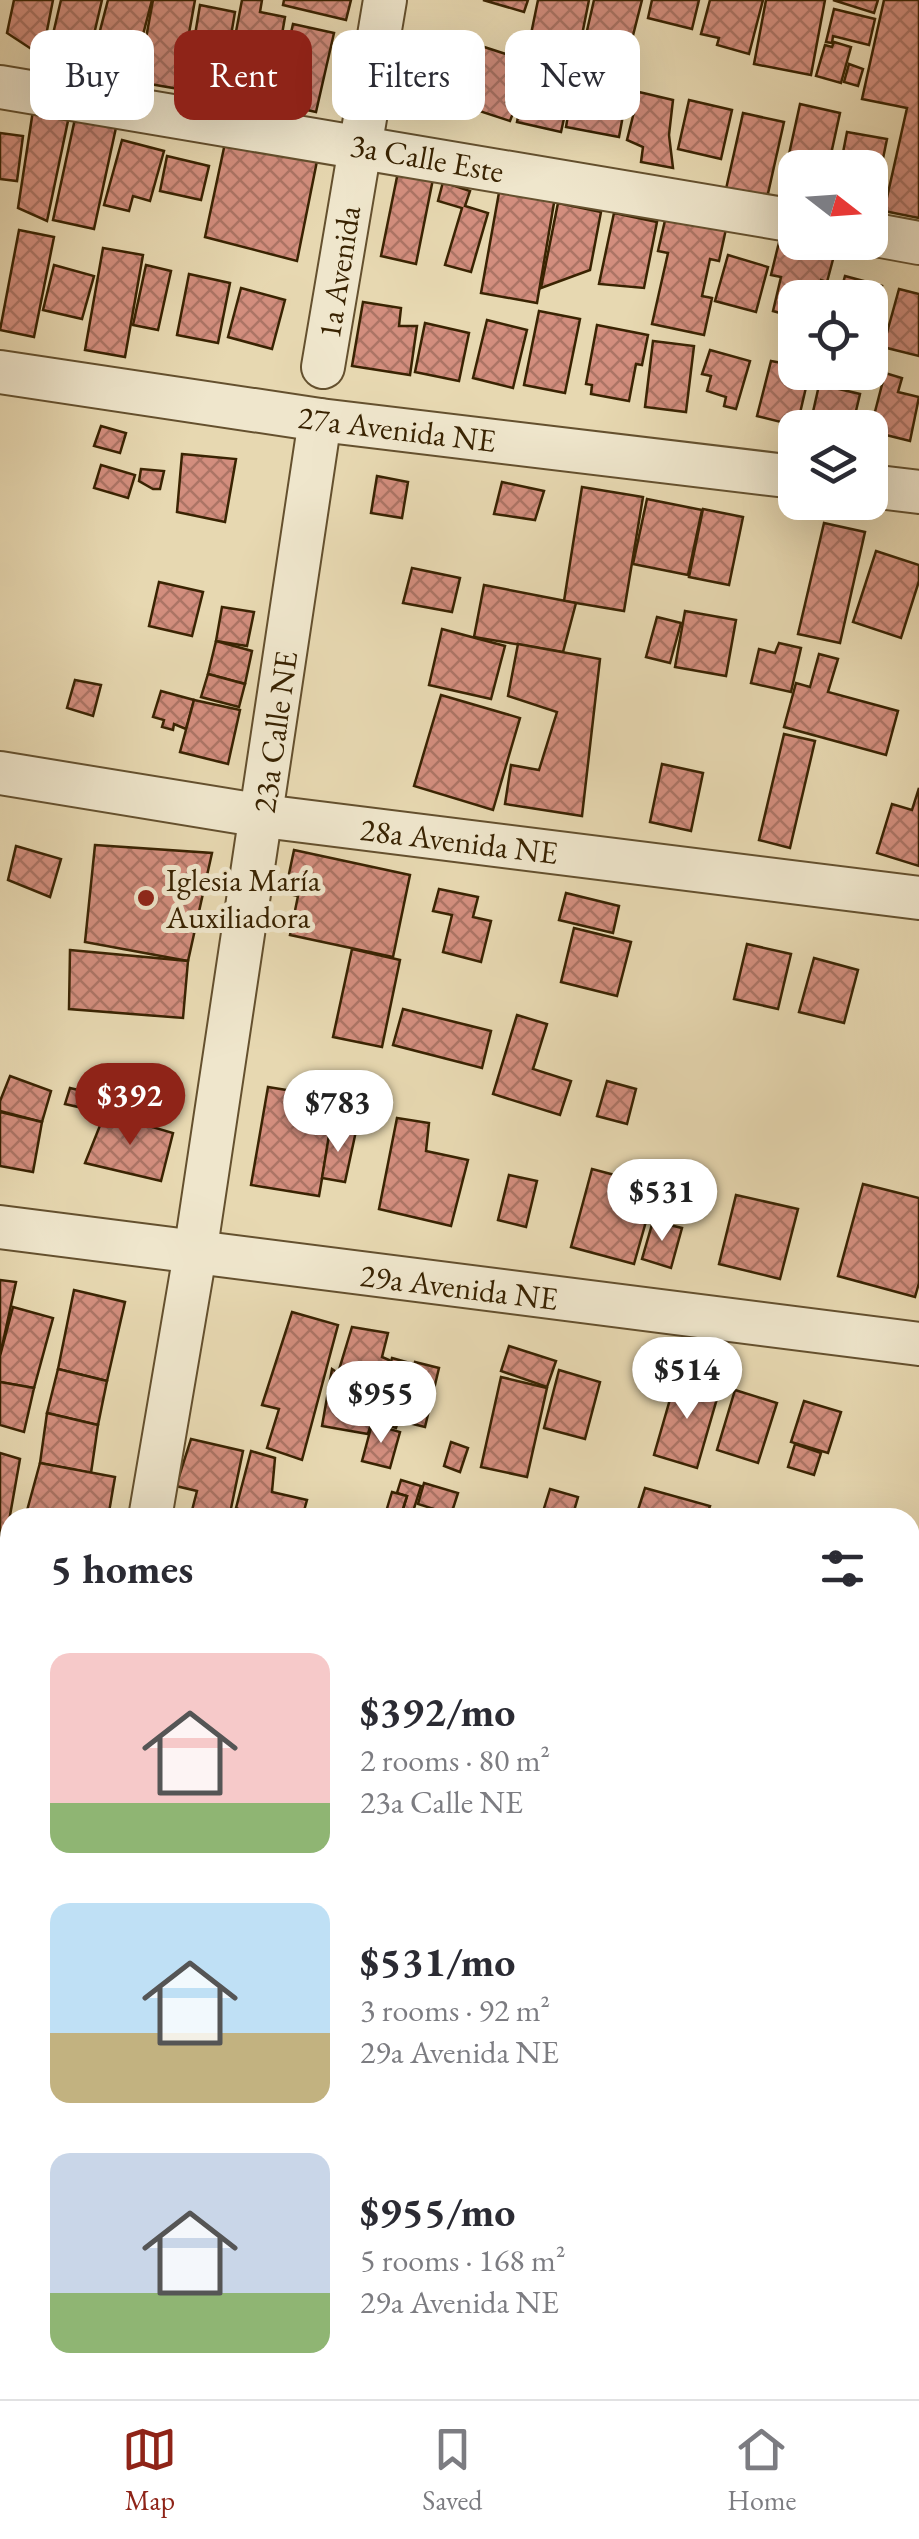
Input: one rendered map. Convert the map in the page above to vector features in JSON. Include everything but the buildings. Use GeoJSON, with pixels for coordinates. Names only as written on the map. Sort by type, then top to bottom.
{"type":"FeatureCollection","features":[{"type":"Feature","properties":{"kind":"street","name":"1a Avenida"},"geometry":{"type":"LineString","coordinates":[[324,367],[385,0]]}},
{"type":"Feature","properties":{"kind":"street","name":"3a Calle Este"},"geometry":{"type":"LineString","coordinates":[[0,88],[778,218]]}},
{"type":"Feature","properties":{"kind":"street"},"geometry":{"type":"LineString","coordinates":[[888,237],[919,243]]}},
{"type":"Feature","properties":{"kind":"street","name":"27a Avenida NE"},"geometry":{"type":"LineString","coordinates":[[0,372],[320,420],[778,476]]}},
{"type":"Feature","properties":{"kind":"street","name":"23a Calle NE"},"geometry":{"type":"LineString","coordinates":[[152,1508],[196,1254],[320,420]]}},
{"type":"Feature","properties":{"kind":"street"},"geometry":{"type":"LineString","coordinates":[[888,488],[919,492]]}},
{"type":"Feature","properties":{"kind":"street","name":"28a Avenida NE"},"geometry":{"type":"LineString","coordinates":[[0,773],[263,816],[919,898]]}},
{"type":"Feature","properties":{"kind":"street","name":"29a Avenida NE"},"geometry":{"type":"LineString","coordinates":[[0,1227],[919,1344]]}},
{"type":"Feature","properties":{"kind":"place","name":"Iglesia María Auxiliadora"},"geometry":{"type":"Point","coordinates":[146,898]}}]}
